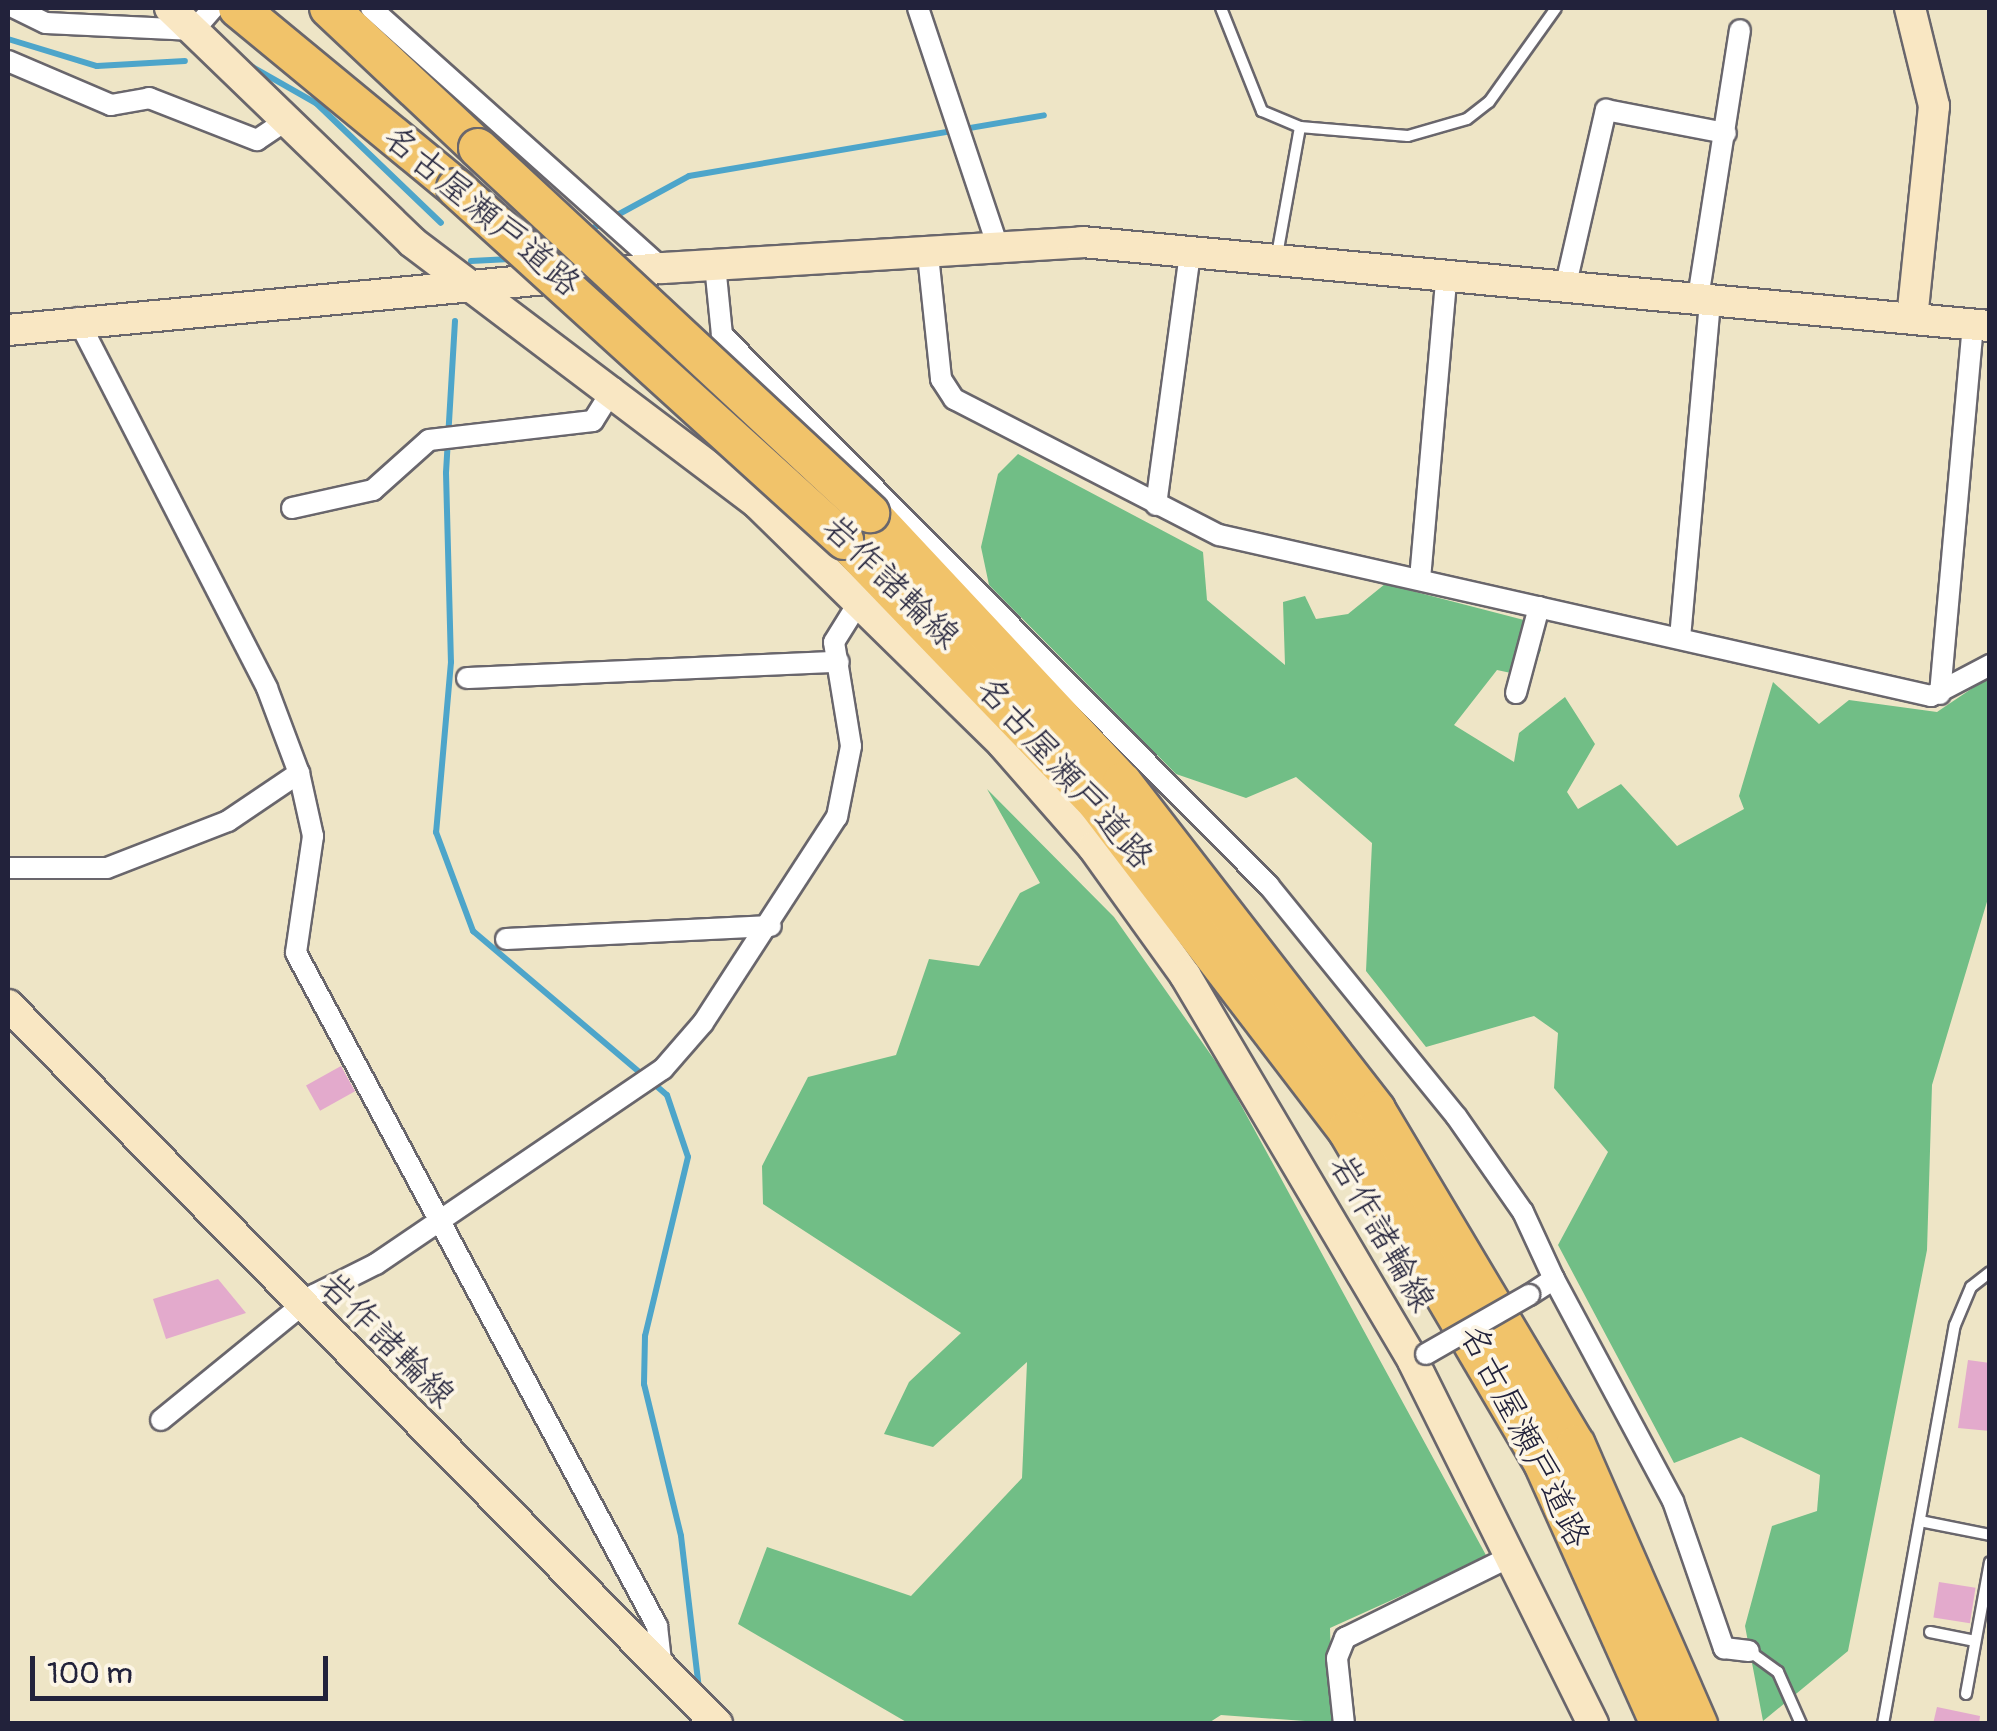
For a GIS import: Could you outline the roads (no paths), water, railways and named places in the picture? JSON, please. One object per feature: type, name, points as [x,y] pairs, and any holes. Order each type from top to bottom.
[{"type":"highway","name":"名古屋瀬戸道路","points":[[238,8],[857,526],[1097,803],[1324,1098],[1494,1370],[1660,1724]]},
{"type":"highway","name":"名古屋瀬戸道路","points":[[329,8],[478,148],[857,526],[1122,782],[1376,1110],[1576,1445],[1698,1724]]},
{"type":"main road","name":"岩作諸輪線","points":[[170,8],[203,19],[285,121],[465,286],[614,388],[758,504],[1002,743],[1115,878],[1185,975],[1420,1357],[1593,1724]]},
{"type":"main road","points":[[1910,8],[1934,106],[1912,318]]},
{"type":"main road","points":[[8,330],[77,318],[662,268],[928,255],[998,247],[1191,247],[1981,325]]},
{"type":"main road","name":"岩作諸輪線","points":[[8,1005],[300,1306],[714,1720]]},
{"type":"street","points":[[15,8],[46,23],[203,19]]},
{"type":"street","points":[[371,8],[662,268]]},
{"type":"street","points":[[918,8],[998,247]]},
{"type":"street","points":[[1680,638],[1704,299],[1740,30]]},
{"type":"street","points":[[8,61],[110,105],[149,98],[257,140],[285,121]]},
{"type":"street","points":[[1566,284],[1606,110],[1726,133]]},
{"type":"street","points":[[1156,504],[1191,247]]},
{"type":"street","points":[[928,255],[941,379],[954,399],[1219,536],[1940,694],[1990,665]]},
{"type":"street","points":[[716,265],[722,335],[1268,886],[1456,1116],[1524,1212],[1554,1279],[1673,1501],[1724,1648],[1749,1651]]},
{"type":"street","points":[[1420,580],[1447,273]]},
{"type":"street","points":[[77,318],[266,688],[299,773],[313,836],[296,952],[657,1626],[672,1680]]},
{"type":"street","points":[[1940,694],[1981,325]]},
{"type":"street","points":[[292,508],[373,490],[436,439],[584,424],[614,388]]},
{"type":"street","points":[[161,1420],[300,1306],[440,1219],[663,1070],[770,926],[846,791],[851,746],[836,634],[859,602]]},
{"type":"street","points":[[1516,693],[1539,607]]},
{"type":"street","points":[[467,678],[839,662]]},
{"type":"street","points":[[8,868],[107,868],[228,821],[299,773]]},
{"type":"street","points":[[506,938],[770,926]]},
{"type":"street","points":[[1420,1357],[1554,1279]]},
{"type":"street","points":[[1344,1724],[1337,1658],[1345,1638],[1512,1556]]},
{"type":"lane","points":[[1221,8],[1262,111],[1300,127],[1408,136],[1467,119],[1490,102],[1556,8]]},
{"type":"lane","points":[[1277,256],[1300,127]]},
{"type":"lane","points":[[1883,1724],[1961,1303],[1990,1272]]},
{"type":"lane","points":[[1920,1522],[1990,1536]]},
{"type":"lane","points":[[1966,1694],[1990,1562]]},
{"type":"lane","points":[[1930,1632],[1975,1641]]},
{"type":"lane","points":[[1749,1651],[1778,1672],[1801,1724]]},
{"type":"waterway","points":[[8,39],[97,66],[185,61]]},
{"type":"waterway","points":[[249,65],[316,103],[441,223]]},
{"type":"waterway","points":[[586,232],[689,176],[1044,115]]},
{"type":"waterway","points":[[471,261],[512,259]]},
{"type":"waterway","points":[[455,321],[446,473],[451,662],[436,832],[473,931],[643,1075]]},
{"type":"waterway","points":[[653,1083],[667,1095],[688,1157],[645,1336],[644,1384],[681,1536],[699,1689]]}]
